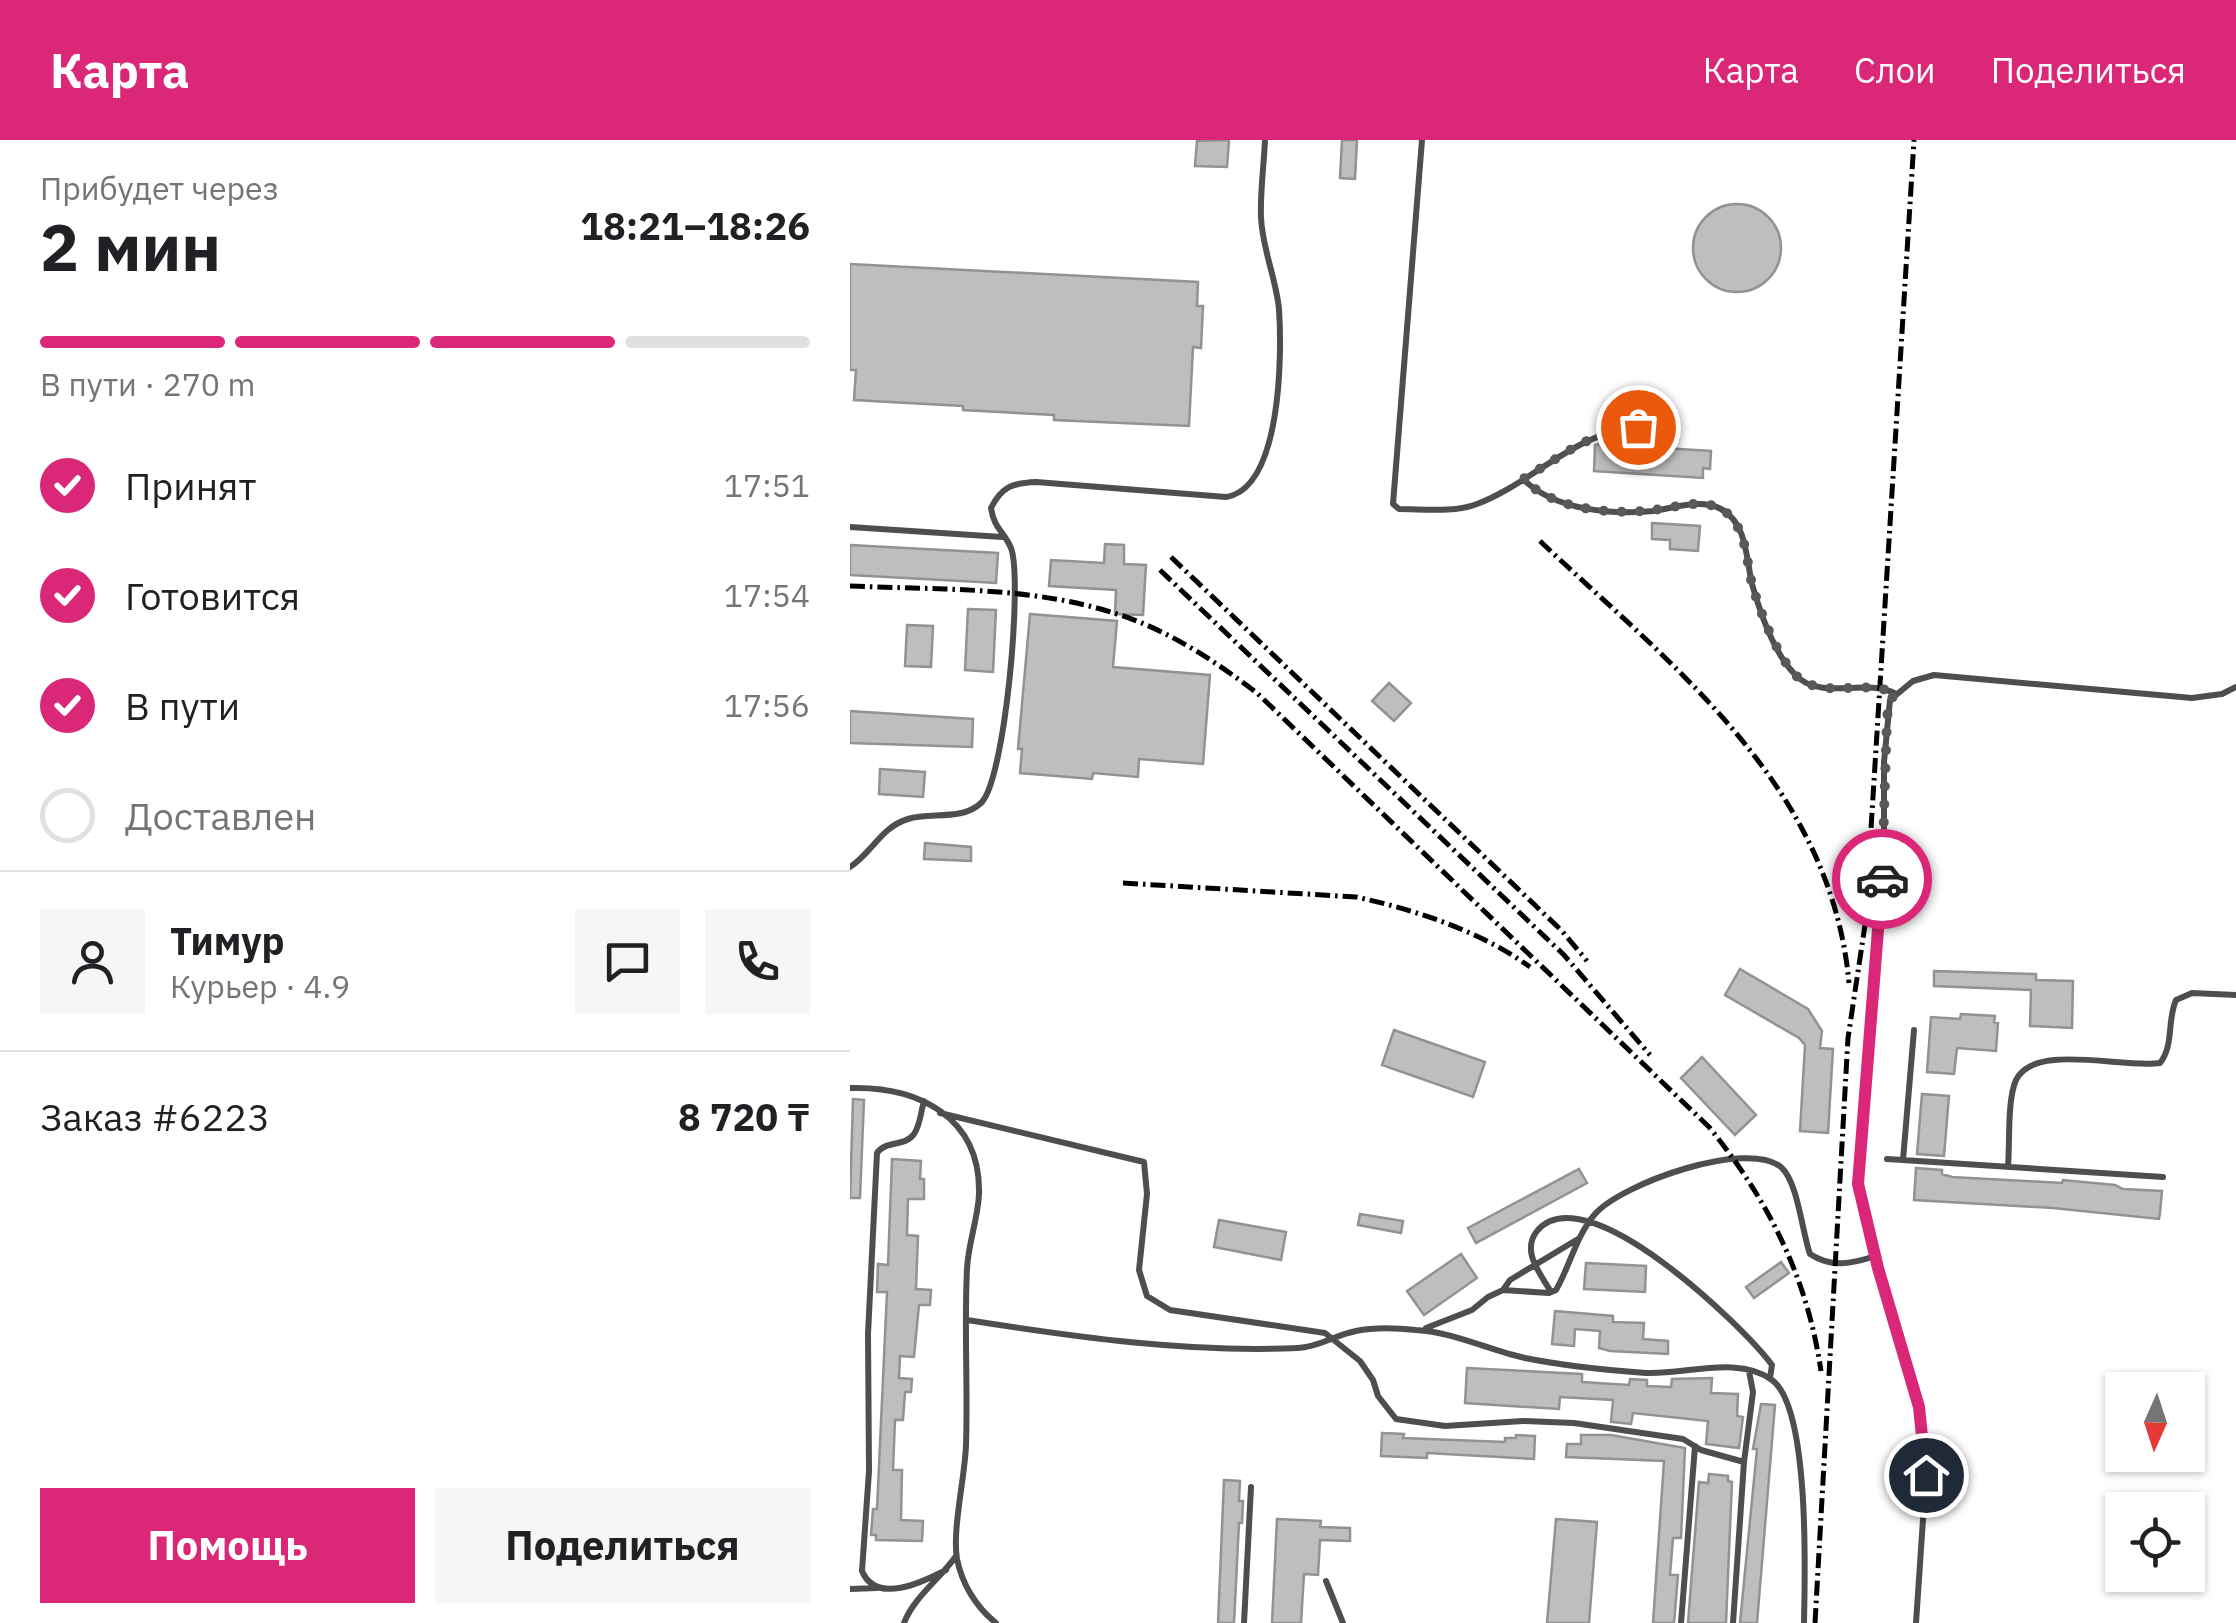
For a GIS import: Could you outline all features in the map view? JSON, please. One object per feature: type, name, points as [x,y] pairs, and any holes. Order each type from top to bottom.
[{"type":"lane","points":[[850,867],[890,826],[908,819],[974,809],[988,793],[1002,746],[1014,594],[1011,549],[996,529],[991,508],[1004,488],[1015,482],[1086,485],[1204,498],[1235,496],[1250,484],[1276,412],[1280,363],[1278,306],[1261,220],[1266,140]]},
{"type":"lane","points":[[1422,140],[1393,504],[1398,509],[1474,505],[1591,437],[1618,428],[1638,427]]},
{"type":"lane","points":[[1523,479],[1560,502],[1579,506],[1634,512],[1706,504],[1722,509],[1742,534],[1753,588],[1784,660],[1797,677],[1809,684],[1880,686],[1896,694]]},
{"type":"lane","points":[[850,527],[1003,537]]},
{"type":"lane","points":[[1916,1623],[1926,1475],[1919,1407],[1858,1184],[1884,854],[1890,700],[1913,681],[1934,675],[2192,698],[2222,694],[2236,687]]},
{"type":"lane","points":[[2008,1167],[2013,1090],[2029,1065],[2048,1059],[2160,1063],[2167,1052],[2176,1000],[2192,993],[2236,996]]},
{"type":"lane","points":[[1902,1160],[1914,1030]]},
{"type":"lane","points":[[850,1088],[898,1091],[924,1101],[964,1134],[977,1165],[979,1197],[968,1242],[966,1448],[956,1556],[973,1598],[996,1623]]},
{"type":"lane","points":[[884,1588],[867,1581],[862,1571],[869,1471],[868,1334],[877,1153],[884,1145],[905,1142],[915,1134],[924,1101]]},
{"type":"lane","points":[[940,1113],[1144,1162],[1147,1194],[1139,1270],[1143,1290],[1153,1302],[1170,1310],[1325,1333],[1360,1360],[1378,1396],[1396,1419],[1445,1426],[1523,1421],[1574,1423],[1682,1439],[1716,1456],[1744,1462]]},
{"type":"lane","points":[[1422,1330],[1472,1310],[1503,1290],[1556,1290],[1592,1219],[1616,1196],[1700,1165],[1734,1158],[1767,1160],[1787,1174],[1810,1254],[1835,1264],[1856,1263],[1875,1256]]},
{"type":"lane","points":[[1887,1160],[2163,1177]]},
{"type":"lane","points":[[1551,1292],[1530,1253],[1531,1240],[1541,1226],[1557,1219],[1592,1219],[1681,1275],[1743,1329],[1772,1365],[1770,1378]]},
{"type":"lane","points":[[1503,1290],[1510,1280],[1580,1238]]},
{"type":"lane","points":[[967,1320],[1148,1344],[1302,1348],[1355,1331],[1422,1330],[1525,1358],[1590,1367],[1650,1373],[1749,1371],[1770,1378],[1791,1407],[1796,1437],[1804,1623]]},
{"type":"lane","points":[[1733,1623],[1753,1392],[1749,1371]]},
{"type":"lane","points":[[1681,1623],[1694,1446]]},
{"type":"lane","points":[[1244,1623],[1250,1488]]},
{"type":"lane","points":[[904,1623],[910,1606],[956,1556]]},
{"type":"lane","points":[[850,1589],[920,1583],[946,1570]]},
{"type":"lane","points":[[1326,1581],[1343,1623]]},
{"type":"building","points":[[1229,140],[1227,167],[1195,166],[1197,141]]},
{"type":"building","points":[[1342,140],[1357,140],[1355,179],[1340,178]]},
{"type":"building","points":[[1737,204],[1762,211],[1774,223],[1781,248],[1774,273],[1762,285],[1737,292],[1712,285],[1700,273],[1693,248],[1700,223],[1712,211]]},
{"type":"building","points":[[850,264],[1198,282],[1197,306],[1203,306],[1201,348],[1193,347],[1189,426],[1054,420],[1054,415],[854,400],[856,370],[850,370]]},
{"type":"building","points":[[1595,445],[1711,451],[1710,469],[1703,468],[1703,478],[1594,471]]},
{"type":"building","points":[[1652,523],[1700,526],[1698,551],[1670,549],[1670,540],[1652,539]]},
{"type":"building","points":[[1105,544],[1124,545],[1124,564],[1146,565],[1143,615],[1115,614],[1116,590],[1049,586],[1051,560],[1104,563]]},
{"type":"building","points":[[850,545],[998,553],[996,583],[850,575]]},
{"type":"building","points":[[968,609],[996,610],[993,672],[965,670]]},
{"type":"building","points":[[1030,614],[1117,621],[1113,667],[1210,675],[1203,764],[1139,759],[1138,777],[1093,773],[1092,779],[1020,773],[1022,749],[1018,749]]},
{"type":"building","points":[[907,625],[933,626],[931,667],[905,666]]},
{"type":"building","points":[[1389,683],[1411,703],[1394,721],[1372,701]]},
{"type":"building","points":[[850,711],[973,719],[972,747],[850,743]]},
{"type":"building","points":[[880,769],[925,772],[923,797],[879,794]]},
{"type":"building","points":[[925,843],[971,847],[971,861],[924,859]]},
{"type":"building","points":[[1740,969],[1808,1009],[1822,1031],[1820,1048],[1833,1049],[1828,1133],[1800,1131],[1805,1045],[1725,995]]},
{"type":"building","points":[[1934,971],[2036,974],[2036,980],[2073,981],[2072,1028],[2030,1026],[2031,990],[1934,986]]},
{"type":"building","points":[[1961,1014],[1995,1016],[1996,1051],[1957,1048],[1954,1074],[1927,1072],[1931,1017],[1960,1019]]},
{"type":"building","points":[[1394,1030],[1485,1062],[1473,1097],[1382,1065]]},
{"type":"building","points":[[1702,1057],[1756,1115],[1735,1135],[1681,1078]]},
{"type":"building","points":[[1922,1094],[1949,1096],[1944,1156],[1917,1154]]},
{"type":"building","points":[[853,1099],[864,1100],[860,1198],[850,1198]]},
{"type":"building","points":[[892,1159],[921,1161],[920,1179],[924,1179],[924,1199],[908,1199],[907,1235],[918,1236],[916,1289],[931,1290],[930,1305],[919,1305],[914,1357],[900,1356],[899,1378],[912,1379],[911,1392],[905,1392],[903,1420],[895,1420],[893,1470],[902,1470],[901,1520],[923,1521],[922,1541],[876,1540],[876,1535],[871,1535],[873,1509],[877,1509],[887,1292],[877,1292],[878,1264],[888,1265]]},
{"type":"building","points":[[1916,1168],[1942,1170],[1942,1174],[1952,1177],[2062,1183],[2063,1180],[2162,1191],[2159,1219],[1914,1200]]},
{"type":"building","points":[[1579,1169],[1587,1183],[1476,1243],[1468,1228]]},
{"type":"building","points":[[1360,1214],[1403,1221],[1401,1233],[1358,1225]]},
{"type":"building","points":[[1219,1220],[1286,1232],[1281,1260],[1214,1247]]},
{"type":"building","points":[[1461,1254],[1477,1278],[1424,1315],[1407,1291]]},
{"type":"building","points":[[1781,1262],[1789,1273],[1754,1298],[1746,1287]]},
{"type":"building","points":[[1586,1263],[1646,1266],[1645,1292],[1584,1289]]},
{"type":"building","points":[[1555,1311],[1613,1316],[1613,1322],[1644,1323],[1643,1339],[1668,1341],[1668,1354],[1599,1348],[1600,1331],[1575,1329],[1574,1346],[1552,1344]]},
{"type":"building","points":[[1467,1368],[1582,1374],[1582,1382],[1629,1385],[1630,1379],[1647,1380],[1647,1386],[1671,1387],[1672,1379],[1712,1378],[1711,1393],[1738,1394],[1737,1416],[1743,1417],[1739,1448],[1706,1444],[1708,1421],[1633,1413],[1631,1424],[1611,1422],[1613,1400],[1560,1397],[1559,1409],[1465,1403]]},
{"type":"building","points":[[1761,1404],[1775,1405],[1757,1623],[1740,1623],[1757,1449],[1753,1449]]},
{"type":"building","points":[[1382,1433],[1404,1434],[1403,1438],[1505,1442],[1505,1438],[1516,1435],[1535,1436],[1534,1459],[1427,1453],[1427,1458],[1381,1456]]},
{"type":"building","points":[[1581,1435],[1611,1435],[1685,1448],[1681,1538],[1673,1538],[1670,1575],[1678,1575],[1674,1623],[1653,1623],[1664,1461],[1566,1457],[1567,1444],[1581,1444]]},
{"type":"building","points":[[1709,1474],[1728,1476],[1732,1482],[1726,1623],[1688,1623],[1699,1482],[1708,1483]]},
{"type":"building","points":[[1224,1480],[1240,1481],[1239,1501],[1243,1501],[1234,1623],[1218,1623]]},
{"type":"building","points":[[1277,1519],[1321,1521],[1320,1527],[1350,1528],[1350,1541],[1320,1540],[1318,1575],[1304,1574],[1301,1623],[1272,1623]]},
{"type":"building","points":[[1556,1519],[1597,1522],[1589,1623],[1547,1623]]},
{"type":"railway","points":[[1815,1623],[1848,1038],[1865,925],[1914,140]]},
{"type":"railway","points":[[1540,541],[1691,684],[1738,735],[1778,789],[1812,848],[1836,912],[1849,983]]},
{"type":"railway","points":[[1171,557],[1562,931],[1587,961]]},
{"type":"railway","points":[[1160,570],[1564,955],[1650,1055]]},
{"type":"railway","points":[[850,586],[985,591],[1085,605],[1173,638],[1257,693],[1709,1127],[1767,1211],[1782,1241],[1806,1303],[1821,1371]]},
{"type":"railway","points":[[1123,883],[1356,897],[1447,923],[1530,967]]},
{"type":"way so far","points":[[1638,427],[1618,428],[1591,437],[1523,479],[1560,502],[1579,506],[1634,512],[1706,504],[1722,509],[1742,534],[1753,588],[1784,660],[1797,677],[1809,684],[1829,687],[1880,686],[1896,694],[1890,700],[1887,717],[1882,879]]},
{"type":"route","points":[[1882,879],[1858,1184],[1919,1407],[1926,1475]]}]
